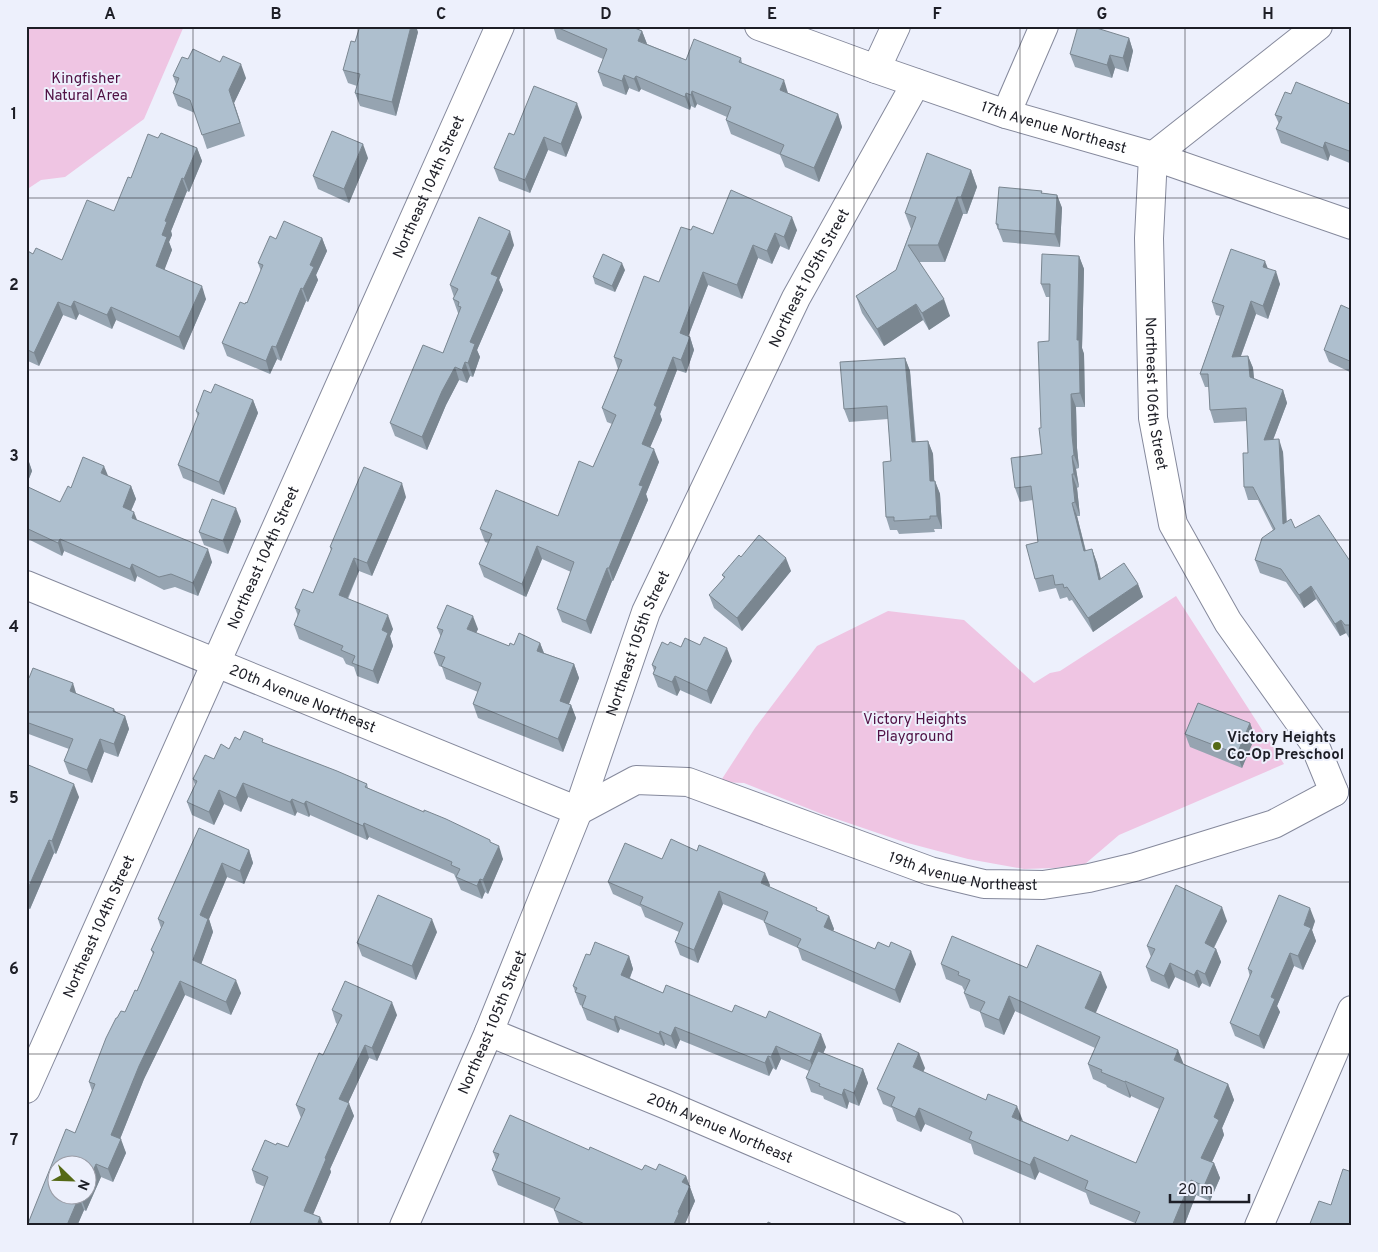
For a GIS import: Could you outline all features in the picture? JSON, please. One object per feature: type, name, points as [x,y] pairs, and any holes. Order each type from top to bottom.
[{"type":"street","name":"Northeast 104th Street","points":[[26,1089],[500,26]]},
{"type":"street","name":"17th Avenue Northeast","points":[[759,26],[876,70],[1006,114],[1153,156],[1352,225]]},
{"type":"street","points":[[876,70],[896,26]]},
{"type":"street","points":[[1006,114],[1044,26]]},
{"type":"street","points":[[1153,156],[1318,26]]},
{"type":"street","name":"Northeast 105th Street","points":[[404,1226],[489,1032],[578,811],[646,612],[796,298],[916,83]]},
{"type":"street","name":"Northeast 106th Street","points":[[1153,156],[1149,238],[1153,418],[1173,524],[1228,622],[1313,741],[1343,796]]},
{"type":"street","name":"20th Avenue Northeast","points":[[26,585],[578,811]]},
{"type":"street","name":"19th Avenue Northeast","points":[[578,811],[636,780],[688,782],[930,871],[984,884],[1043,885],[1089,878],[1135,867],[1274,824],[1343,796]]},
{"type":"street","points":[[1259,1226],[1352,1010]]},
{"type":"street","name":"20th Avenue Northeast","points":[[489,1032],[949,1226]]},
{"type":"green space","name":"Kingfisher Natural Area","points":[[26,26],[184,26],[144,119],[65,177],[41,180],[26,190]]},
{"type":"green space","name":"Victory Heights Playground","points":[[1176,596],[1284,764],[1119,835],[1085,864],[1055,868],[1024,869],[968,859],[904,842],[822,814],[744,783],[720,782],[755,728],[817,646],[888,611],[964,620],[1034,683],[1050,673],[1060,671]]},
{"type":"building","points":[[360,26],[411,26],[392,102],[355,93],[360,74],[343,70],[351,41],[355,42]]},
{"type":"building","points":[[554,26],[630,26],[642,31],[638,41],[686,60],[694,39],[741,58],[739,62],[784,80],[780,90],[838,114],[814,168],[780,154],[784,145],[726,120],[731,107],[692,91],[691,95],[686,93],[685,97],[636,76],[634,79],[624,75],[622,81],[598,72],[607,49]]},
{"type":"building","points":[[1078,26],[1090,26],[1129,38],[1123,58],[1110,55],[1107,65],[1070,54]]},
{"type":"building","points":[[193,49],[220,62],[223,56],[241,64],[229,90],[240,123],[202,135],[190,100],[173,93],[179,78],[173,76],[182,57],[188,59]]},
{"type":"building","points":[[1296,82],[1352,105],[1352,152],[1325,142],[1323,148],[1276,129],[1282,117],[1275,115],[1285,92],[1291,94]]},
{"type":"building","points":[[534,86],[577,103],[561,144],[544,137],[525,180],[494,168],[509,133],[514,135]]},
{"type":"building","points":[[332,131],[363,144],[344,189],[313,176]]},
{"type":"building","points":[[161,133],[197,148],[184,179],[182,178],[165,221],[167,222],[162,235],[167,237],[156,266],[202,286],[179,337],[111,307],[107,315],[74,301],[71,307],[58,302],[34,353],[26,349],[26,250],[33,254],[36,248],[62,260],[87,200],[114,211],[128,177],[131,178],[148,134],[158,138]]},
{"type":"building","points":[[927,153],[971,170],[961,197],[957,197],[938,245],[908,245],[944,299],[922,313],[916,304],[877,329],[856,296],[896,270],[916,217],[905,213]]},
{"type":"building","points":[[999,187],[1042,191],[1041,193],[1057,195],[1055,234],[998,229],[998,224],[996,224]]},
{"type":"building","points":[[731,190],[792,217],[784,237],[775,233],[767,251],[753,245],[737,285],[703,272],[680,333],[690,337],[681,360],[673,357],[654,405],[657,407],[642,444],[654,449],[639,485],[643,486],[586,621],[557,609],[574,562],[537,546],[522,584],[479,564],[492,534],[480,529],[496,490],[558,516],[579,461],[593,467],[616,415],[602,408],[622,360],[614,357],[644,276],[659,282],[681,227],[691,230],[693,226],[713,234]]},
{"type":"building","points":[[479,217],[510,231],[491,274],[498,277],[470,342],[475,344],[468,363],[465,362],[462,370],[455,367],[442,391],[422,437],[390,423],[423,345],[443,353],[461,307],[458,306],[459,302],[453,299],[458,289],[450,285]]},
{"type":"building","points":[[284,221],[322,238],[310,265],[314,267],[303,289],[301,288],[276,347],[272,346],[266,361],[222,343],[240,302],[247,303],[263,265],[258,263],[270,236],[276,239]]},
{"type":"building","points":[[1231,249],[1265,261],[1263,267],[1276,271],[1263,306],[1251,301],[1232,357],[1248,356],[1250,377],[1283,390],[1264,440],[1279,439],[1283,524],[1291,519],[1295,528],[1319,515],[1352,564],[1352,625],[1345,625],[1341,620],[1335,624],[1311,586],[1299,595],[1281,569],[1255,560],[1262,538],[1275,529],[1253,487],[1244,487],[1243,453],[1248,453],[1246,408],[1210,410],[1208,374],[1200,374],[1224,306],[1212,302]]},
{"type":"building","points":[[603,254],[622,263],[612,286],[593,277]]},
{"type":"building","points":[[1042,254],[1079,256],[1077,340],[1079,340],[1080,393],[1071,394],[1074,455],[1072,456],[1074,474],[1072,474],[1075,502],[1072,503],[1084,551],[1092,549],[1099,580],[1124,563],[1138,584],[1088,618],[1067,587],[1064,588],[1063,584],[1055,585],[1053,575],[1035,579],[1026,545],[1038,542],[1031,486],[1015,488],[1011,458],[1042,454],[1039,428],[1041,428],[1038,342],[1049,341],[1050,284],[1041,284]]},
{"type":"building","points":[[1341,305],[1352,310],[1352,362],[1324,350]]},
{"type":"building","points":[[905,358],[912,442],[928,441],[930,481],[935,481],[937,516],[930,516],[930,519],[894,521],[894,517],[886,517],[883,462],[891,461],[887,406],[844,409],[840,362]]},
{"type":"building","points":[[215,384],[253,400],[219,482],[178,465],[199,413],[196,411],[204,390],[211,393]]},
{"type":"building","points":[[83,457],[104,466],[101,473],[131,486],[123,507],[134,512],[132,518],[208,549],[193,583],[171,574],[159,577],[132,564],[130,569],[60,539],[58,543],[26,528],[26,486],[60,502],[68,486],[71,488]]},
{"type":"building","points":[[364,467],[402,483],[367,563],[354,558],[339,595],[388,615],[382,630],[388,633],[373,671],[352,663],[355,656],[341,650],[343,646],[294,625],[300,610],[295,608],[303,589],[313,593],[332,548],[330,547]]},
{"type":"building","points":[[212,499],[236,508],[223,541],[199,532]]},
{"type":"building","points":[[759,535],[786,558],[737,618],[709,595],[725,577],[722,575],[739,555],[741,557]]},
{"type":"building","points":[[447,605],[473,616],[467,629],[509,646],[510,643],[514,645],[519,633],[540,643],[537,651],[574,664],[560,701],[571,705],[558,739],[473,704],[481,683],[441,666],[445,657],[434,653],[443,630],[437,628]]},
{"type":"building","points":[[704,637],[727,648],[707,691],[675,676],[672,682],[653,674],[656,667],[652,665],[662,642],[668,645],[670,642],[681,647],[685,638],[700,645]]},
{"type":"building","points":[[33,668],[73,683],[70,691],[114,709],[113,711],[125,716],[114,744],[100,739],[87,770],[64,761],[73,739],[26,722],[26,676],[29,678]]},
{"type":"building","points":[[1198,703],[1250,723],[1237,754],[1185,734]]},
{"type":"building","points":[[244,731],[263,739],[262,742],[337,771],[367,784],[365,787],[424,812],[424,810],[446,819],[490,840],[490,842],[499,846],[483,880],[480,879],[477,886],[456,877],[460,869],[451,865],[452,862],[364,823],[363,826],[306,801],[304,804],[292,799],[290,802],[243,783],[236,798],[219,790],[209,812],[187,802],[197,781],[193,779],[205,755],[214,759],[221,744],[229,749],[235,737],[240,740]]},
{"type":"building","points":[[26,764],[74,784],[52,841],[49,840],[26,893]]},
{"type":"building","points":[[199,828],[249,850],[240,871],[222,863],[200,915],[208,919],[193,960],[236,980],[226,1002],[180,981],[139,1066],[111,1135],[121,1139],[108,1169],[98,1165],[98,1154],[56,1154],[66,1129],[75,1133],[95,1084],[89,1082],[106,1038],[116,1018],[121,1011],[125,1012],[135,990],[137,991],[154,952],[151,950],[164,922],[158,919]]},
{"type":"building","points":[[671,839],[697,851],[699,845],[765,873],[761,883],[817,908],[816,910],[829,916],[824,927],[875,949],[878,942],[889,947],[891,942],[911,951],[895,990],[797,947],[801,939],[764,922],[768,912],[719,891],[694,950],[675,942],[683,923],[640,904],[643,897],[608,882],[625,843],[662,859]]},
{"type":"building","points":[[1176,885],[1222,907],[1205,943],[1216,949],[1205,974],[1197,970],[1194,975],[1170,963],[1164,976],[1146,967],[1155,949],[1147,946]]},
{"type":"building","points":[[378,895],[432,919],[412,966],[357,943]]},
{"type":"building","points":[[1279,895],[1310,908],[1304,925],[1311,928],[1298,956],[1290,953],[1271,997],[1275,999],[1259,1036],[1230,1023],[1252,971],[1248,969]]},
{"type":"building","points":[[952,936],[1027,968],[1037,945],[1101,972],[1085,1008],[1178,1050],[1174,1060],[1228,1084],[1214,1117],[1219,1120],[1201,1158],[1214,1163],[1204,1186],[1191,1180],[1172,1226],[1134,1226],[1140,1212],[1085,1189],[1088,1181],[1034,1157],[1030,1165],[969,1139],[972,1132],[919,1108],[915,1117],[891,1106],[895,1097],[877,1089],[898,1043],[919,1053],[913,1067],[986,1100],[988,1094],[1017,1106],[1012,1117],[1068,1141],[1071,1135],[1136,1163],[1164,1098],[1101,1072],[1102,1070],[1088,1064],[1100,1037],[1009,996],[999,1020],[980,1012],[985,1002],[964,993],[970,980],[958,975],[959,972],[941,964]]},
{"type":"building","points":[[595,942],[629,956],[621,975],[663,993],[666,985],[732,1012],[735,1005],[766,1018],[769,1011],[821,1034],[810,1061],[776,1046],[771,1057],[768,1056],[765,1063],[675,1027],[671,1036],[660,1031],[659,1034],[615,1016],[614,1020],[582,1007],[586,996],[575,992],[577,988],[573,986],[586,954],[590,955]]},
{"type":"building","points":[[345,981],[392,1002],[372,1048],[365,1045],[339,1099],[349,1103],[304,1211],[320,1217],[317,1226],[249,1226],[268,1177],[252,1170],[265,1140],[276,1145],[277,1143],[288,1147],[305,1109],[296,1105],[319,1053],[323,1055],[342,1015],[332,1010]]},
{"type":"building","points":[[818,1051],[863,1069],[854,1093],[844,1089],[842,1095],[819,1086],[820,1084],[806,1078]]},
{"type":"building","points":[[510,1115],[589,1150],[590,1147],[642,1170],[645,1165],[656,1170],[659,1164],[686,1176],[682,1182],[690,1186],[673,1226],[589,1226],[554,1210],[560,1198],[492,1170],[499,1154],[493,1152]]},
{"type":"building","points":[[1343,1169],[1352,1172],[1352,1226],[1309,1226],[1319,1201],[1331,1205]]},
{"type":"building","points":[[48,1174],[48,1204],[76,1204],[67,1225],[27,1226]]},
{"type":"building","points":[[768,1222],[777,1226],[767,1226]]},
{"type":"place","name":"Victory Heights Co-Op Preschool","points":[[1217,746]]}]
